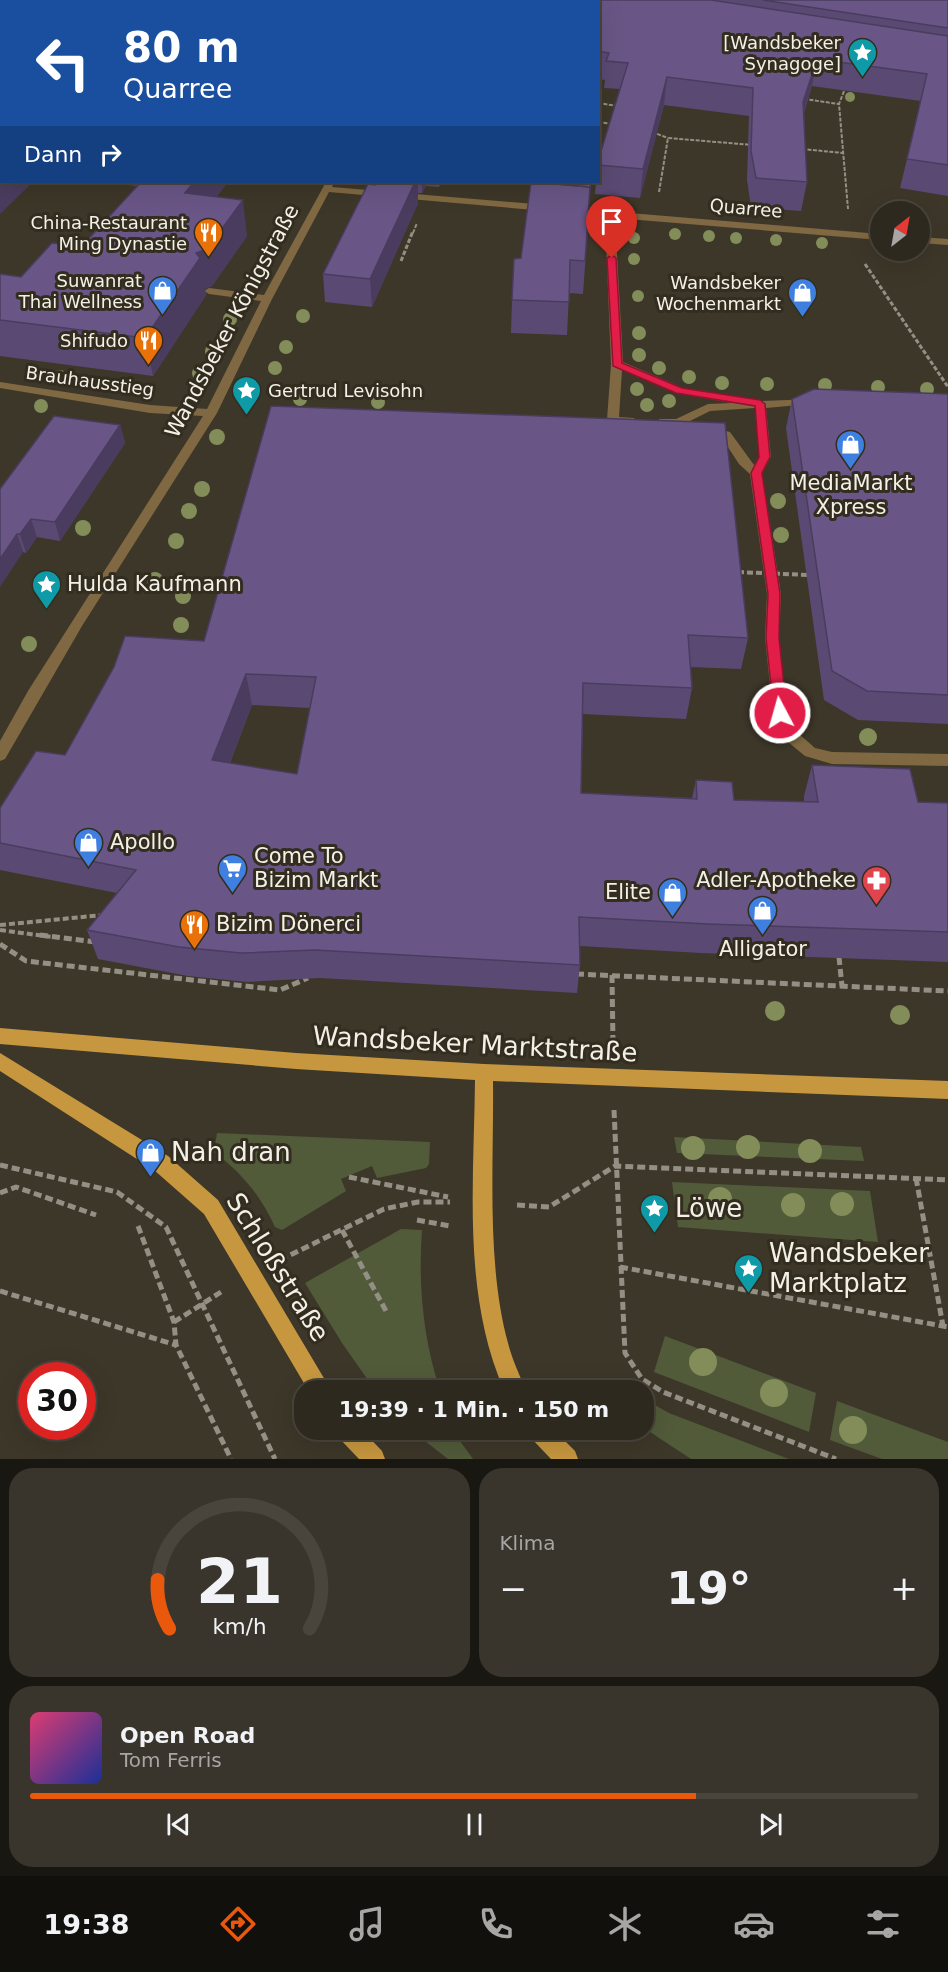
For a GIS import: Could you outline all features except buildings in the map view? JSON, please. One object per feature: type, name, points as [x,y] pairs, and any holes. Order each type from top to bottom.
[{"type":"main road","name":"Wandsbeker Marktstraße","points":[[0,1036],[296,1062],[484,1072],[948,1090]]},
{"type":"main road","name":"Schloßstraße","points":[[0,1061],[161,1163],[211,1207],[314,1380]]},
{"type":"main road","points":[[484,1072],[483,1239],[492,1324],[512,1380]]},
{"type":"main road","points":[[356,1440],[374,1459]]},
{"type":"main road","points":[[549,1440],[567,1459]]},
{"type":"street","name":"Quarree","points":[[328,185],[609,216],[870,236]]},
{"type":"street","name":"Wandsbeker Königstraße","points":[[0,755],[77,623],[211,413],[267,298],[328,185]]},
{"type":"street","points":[[609,216],[617,364],[613,420],[678,423],[726,435],[743,461],[756,473]]},
{"type":"street","points":[[930,241],[948,242]]},
{"type":"street","points":[[209,291],[267,298]]},
{"type":"street","points":[[617,364],[680,391],[760,404]]},
{"type":"street","name":"Brauhausstieg","points":[[0,385],[150,409],[211,413]]},
{"type":"street","points":[[678,423],[708,408],[796,400],[819,401]]},
{"type":"street","points":[[760,404],[765,457],[756,473],[774,594],[772,638],[780,713],[793,738],[810,752],[832,758],[948,760]]},
{"type":"path","points":[[846,85],[839,104],[850,235],[856,250],[948,387]]},
{"type":"path","points":[[804,99],[839,104]]},
{"type":"path","points":[[600,103],[616,106],[626,102]]},
{"type":"path","points":[[600,122],[618,124]]},
{"type":"path","points":[[647,130],[668,138],[761,146]]},
{"type":"path","points":[[654,219],[668,138]]},
{"type":"path","points":[[796,149],[843,153]]},
{"type":"path","points":[[401,261],[428,197]]},
{"type":"path","points":[[731,572],[808,575]]},
{"type":"path","points":[[0,925],[106,914]]},
{"type":"path","points":[[0,930],[102,942]]},
{"type":"path","points":[[0,944],[26,961],[280,990],[311,977]]},
{"type":"path","points":[[839,957],[842,986]]},
{"type":"path","points":[[576,974],[948,991]]},
{"type":"path","points":[[612,975],[613,1002]]},
{"type":"path","points":[[615,1134],[625,1353],[642,1379],[663,1392],[836,1459]]},
{"type":"path","points":[[0,1165],[117,1192],[166,1227],[275,1459]]},
{"type":"path","points":[[174,1322],[251,1274],[384,1209],[418,1202],[549,1207],[615,1166],[948,1180]]},
{"type":"path","points":[[349,1177],[452,1198]]},
{"type":"path","points":[[620,1267],[946,1326],[916,1178]]},
{"type":"path","points":[[0,1193],[16,1187],[96,1215]]},
{"type":"path","points":[[417,1220],[457,1227]]},
{"type":"path","points":[[138,1226],[174,1322],[176,1345],[231,1459]]},
{"type":"path","points":[[342,1230],[386,1311]]},
{"type":"path","points":[[0,1291],[176,1345]]},
{"type":"green space","points":[[217,1133],[430,1142],[429,1164],[426,1168],[377,1178],[372,1166],[341,1179],[346,1191],[282,1230],[275,1227],[249,1185],[214,1152]]},
{"type":"green space","points":[[674,1137],[861,1147],[864,1161],[677,1153]]},
{"type":"green space","points":[[672,1182],[870,1191],[878,1242],[678,1227]]},
{"type":"green space","points":[[401,1229],[422,1230],[421,1291],[429,1351],[437,1380],[368,1380],[305,1283]]},
{"type":"green space","points":[[665,1336],[816,1393],[809,1432],[654,1372]]},
{"type":"green space","points":[[837,1401],[948,1442],[948,1459],[882,1459],[830,1440]]},
{"type":"green space","points":[[654,1405],[669,1413],[789,1459],[691,1459],[654,1435]]},
{"type":"green space","points":[[424,1440],[460,1440],[473,1459],[448,1459]]},
{"type":"place","name":"[Wandsbeker Synagoge]","points":[[862,78]]},
{"type":"place","name":"China-Restaurant Ming Dynastie","points":[[208,258]]},
{"type":"place","name":"Suwanrat Thai Wellness","points":[[163,316]]},
{"type":"place","name":"Wandsbeker Wochenmarkt","points":[[802,318]]},
{"type":"place","name":"Shifudo","points":[[149,366]]},
{"type":"place","name":"Gertrud Levisohn","points":[[247,416]]},
{"type":"place","name":"MediaMarkt Xpress","points":[[851,470]]},
{"type":"place","name":"Hulda Kaufmann","points":[[46,610]]},
{"type":"place","name":"Apollo","points":[[89,868]]},
{"type":"place","name":"Come To Bizim Markt","points":[[233,894]]},
{"type":"place","name":"Adler-Apotheke","points":[[877,906]]},
{"type":"place","name":"Elite","points":[[672,918]]},
{"type":"place","name":"Alligator","points":[[763,936]]},
{"type":"place","name":"Bizim Dönerci","points":[[195,950]]},
{"type":"place","name":"Nah dran","points":[[150,1178]]},
{"type":"place","name":"Löwe","points":[[654,1234]]},
{"type":"place","name":"Wandsbeker Marktplatz","points":[[748,1294]]},
{"type":"route","points":[[612,258],[617,364],[680,391],[760,404],[765,457],[756,473],[774,594],[772,638],[780,713]]}]
